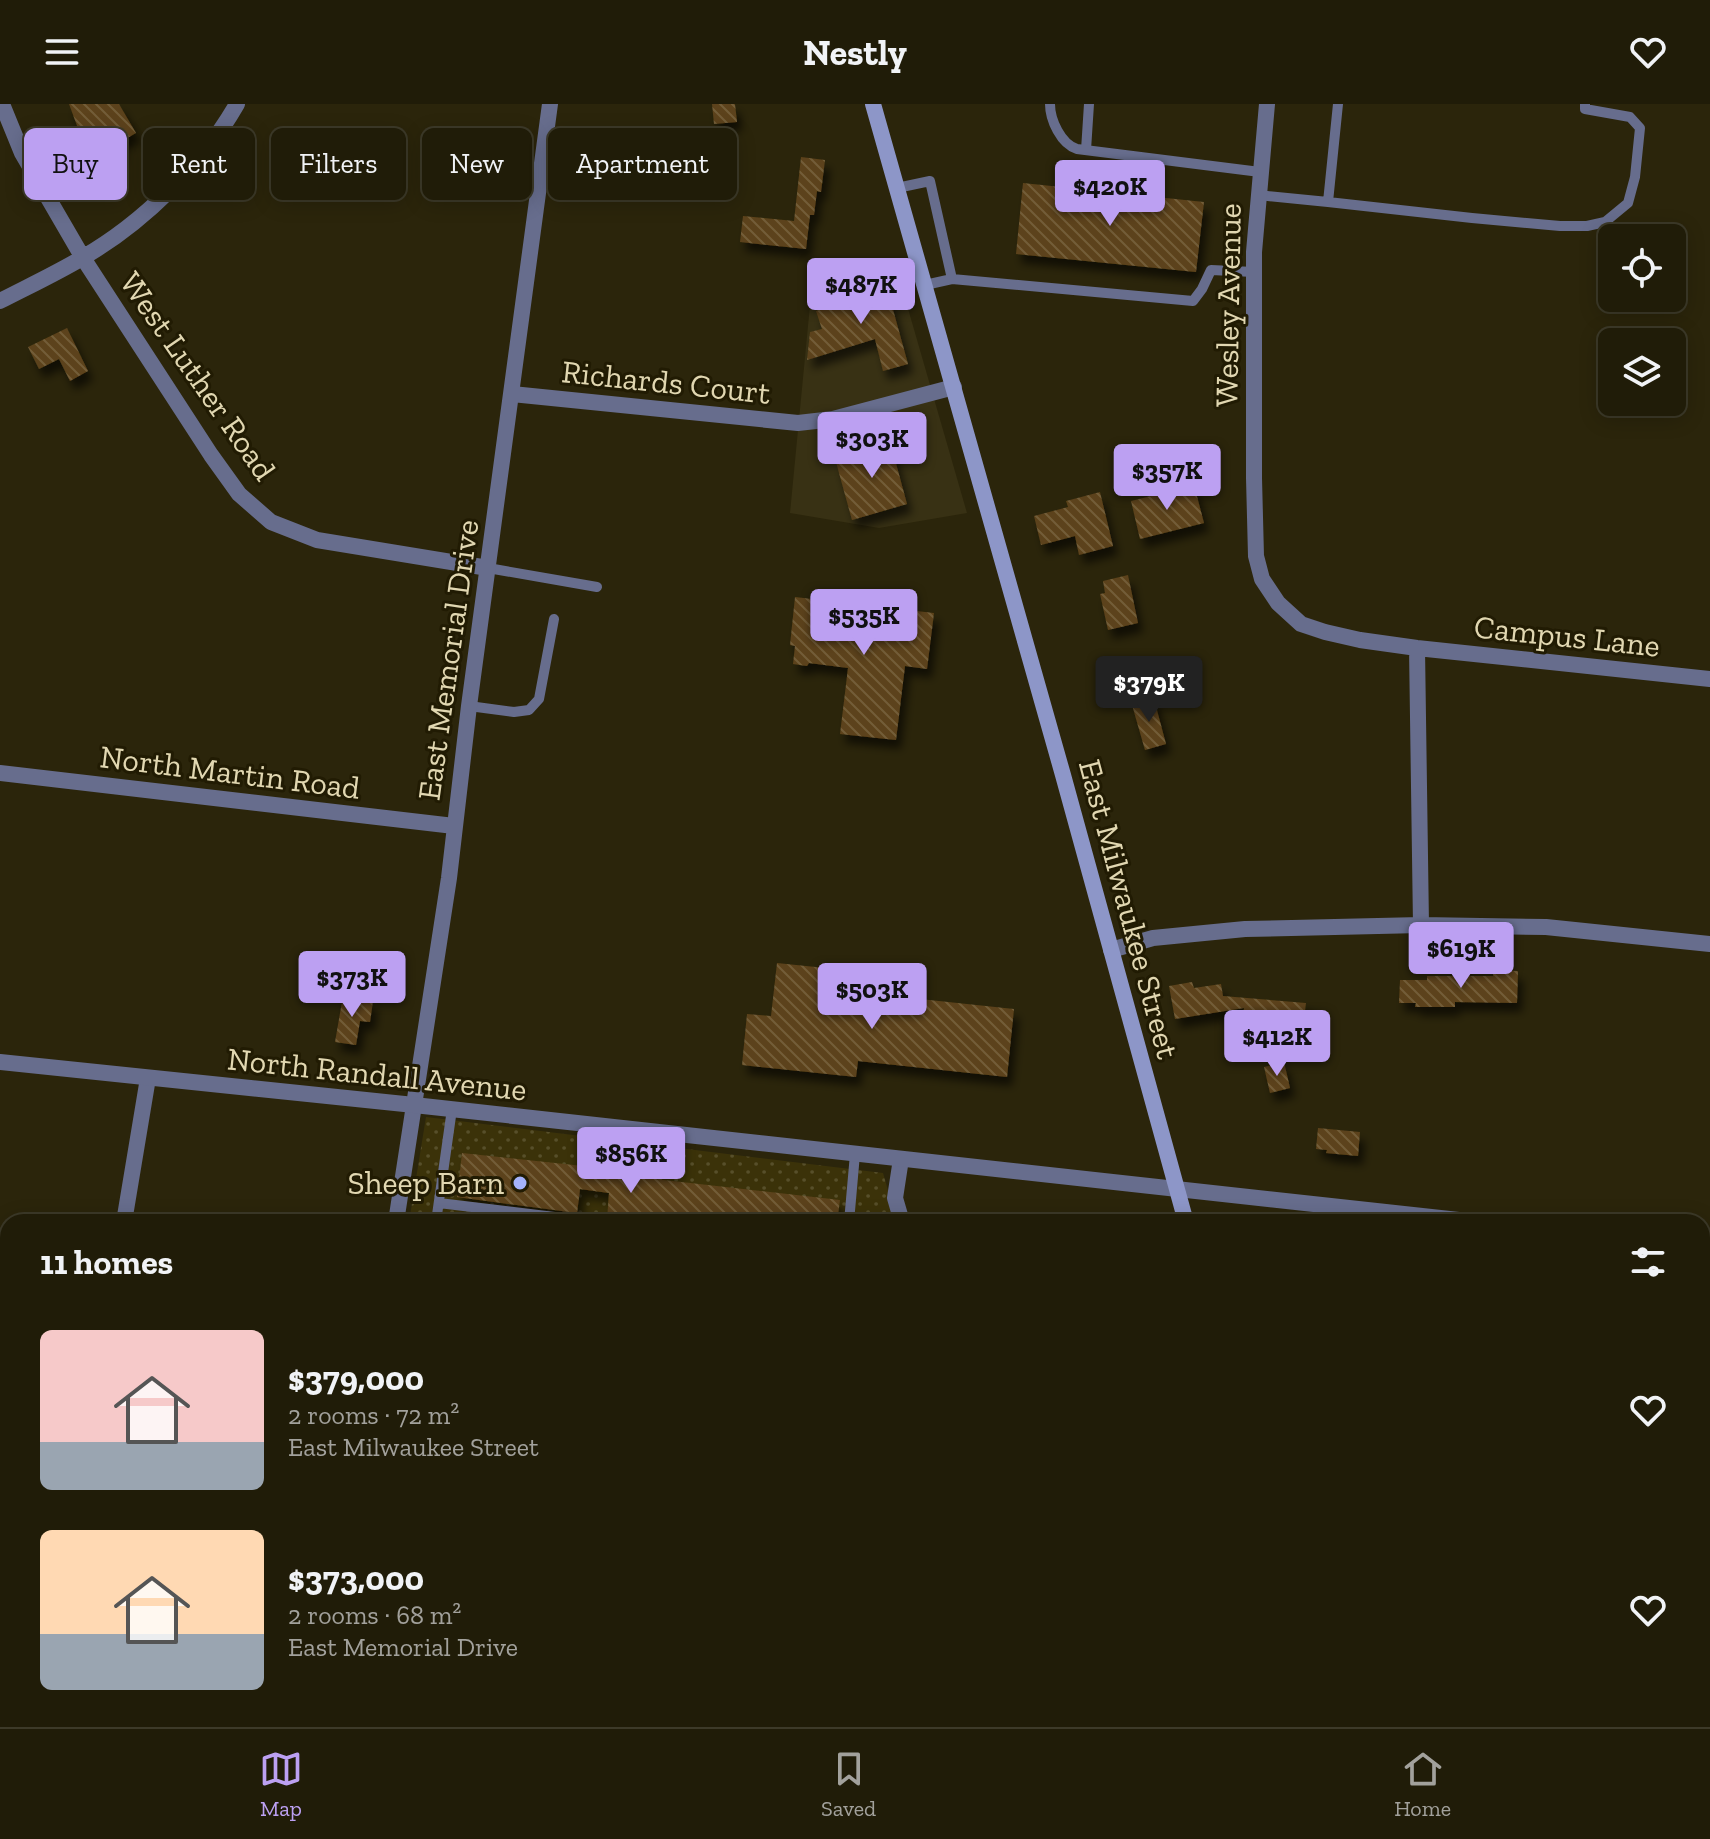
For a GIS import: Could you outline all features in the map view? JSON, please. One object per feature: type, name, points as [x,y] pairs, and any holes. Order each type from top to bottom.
[{"type":"main road","name":"East Milwaukee Street","points":[[873,104],[1184,1214]]},
{"type":"street","name":"West Luther Road","points":[[2,104],[22,153],[83,258],[239,494],[271,522],[317,540],[488,568]]},
{"type":"street","points":[[0,301],[83,258],[121,232],[174,186],[227,122],[237,104]]},
{"type":"street","name":"East Memorial Drive","points":[[397,1214],[449,878],[469,706],[550,104]]},
{"type":"street","name":"Wesley Avenue","points":[[1267,104],[1254,272],[1255,521],[1256,556],[1262,579],[1278,603],[1301,624],[1360,640],[1417,648]]},
{"type":"street","name":"Richards Court","points":[[512,394],[798,423],[833,419],[954,387]]},
{"type":"street","points":[[1417,648],[1421,925]]},
{"type":"street","name":"Campus Lane","points":[[1417,648],[1710,679]]},
{"type":"street","name":"North Martin Road","points":[[0,773],[454,826]]},
{"type":"street","points":[[1111,950],[1153,938],[1245,929],[1421,925],[1546,927],[1710,944]]},
{"type":"street","name":"North Randall Avenue","points":[[0,1062],[1407,1214]]},
{"type":"street","points":[[125,1214],[148,1078]]},
{"type":"street","points":[[900,1214],[895,1198],[901,1159]]},
{"type":"lane","points":[[1050,104],[1050,117],[1069,146],[1260,172]]},
{"type":"lane","points":[[1086,150],[1089,104]]},
{"type":"lane","points":[[1328,202],[1338,104]]},
{"type":"lane","points":[[1258,195],[1560,226],[1605,222],[1628,203],[1635,177],[1640,128],[1630,117],[1585,109],[1585,104]]},
{"type":"lane","points":[[897,188],[930,181],[952,279]]},
{"type":"lane","points":[[925,285],[952,279],[1193,301],[1211,270],[1254,272]]},
{"type":"lane","points":[[488,568],[597,587]]},
{"type":"lane","points":[[469,706],[514,712],[529,710],[539,699],[554,619]]},
{"type":"lane","points":[[437,1214],[452,1109]]},
{"type":"lane","points":[[850,1214],[855,1154]]},
{"type":"lane","points":[[439,1203],[530,1214]]},
{"type":"shaded area","points":[[896,267],[967,513],[879,528],[790,513],[813,274],[859,277]]},
{"type":"shaded area","points":[[426,1117],[883,1173],[895,1214],[410,1214]]},
{"type":"building","points":[[69,104],[119,104],[136,133],[127,138],[127,128],[78,128]]},
{"type":"building","points":[[712,104],[735,104],[737,122],[714,124]]},
{"type":"building","points":[[801,157],[825,160],[821,192],[817,191],[814,215],[810,215],[806,249],[740,242],[743,216],[794,221]]},
{"type":"building","points":[[1023,183],[1204,202],[1196,272],[1016,254]]},
{"type":"building","points":[[884,277],[908,364],[883,371],[875,339],[807,360],[810,332],[822,329],[816,311],[863,296],[860,283]]},
{"type":"building","points":[[67,328],[88,371],[70,381],[59,359],[39,369],[28,347]]},
{"type":"building","points":[[888,434],[907,504],[852,520],[836,462],[867,453],[863,441]]},
{"type":"building","points":[[1194,485],[1204,523],[1140,539],[1131,501]]},
{"type":"building","points":[[1100,492],[1113,546],[1079,555],[1075,536],[1041,545],[1034,516],[1068,507],[1066,501]]},
{"type":"building","points":[[1128,575],[1138,623],[1108,630],[1100,594],[1105,593],[1103,581]]},
{"type":"building","points":[[795,597],[934,613],[927,669],[905,666],[896,740],[840,734],[848,668],[793,664],[795,646],[790,645]]},
{"type":"building","points":[[1154,699],[1166,744],[1145,750],[1132,705]]},
{"type":"building","points":[[777,963],[835,969],[831,1003],[891,1009],[892,996],[1014,1009],[1007,1077],[858,1061],[856,1077],[742,1065],[747,1014],[771,1016]]},
{"type":"building","points":[[1493,970],[1518,971],[1517,1003],[1455,1002],[1455,1007],[1415,1007],[1416,1003],[1399,1003],[1400,980],[1427,980],[1427,976],[1493,976]]},
{"type":"building","points":[[1192,982],[1194,988],[1221,984],[1223,996],[1306,1003],[1302,1034],[1242,1028],[1244,1008],[1175,1019],[1169,986]]},
{"type":"building","points":[[343,996],[373,1001],[370,1022],[360,1021],[356,1045],[335,1042]]},
{"type":"building","points":[[1284,1062],[1290,1088],[1270,1093],[1264,1067]]},
{"type":"building","points":[[1318,1128],[1360,1132],[1358,1156],[1316,1149]]},
{"type":"building","points":[[462,1153],[583,1166],[582,1174],[611,1174],[840,1200],[838,1214],[607,1214],[609,1193],[580,1189],[577,1213],[457,1197]]},
{"type":"place","name":"Sheep Barn","points":[[520,1183]]}]
